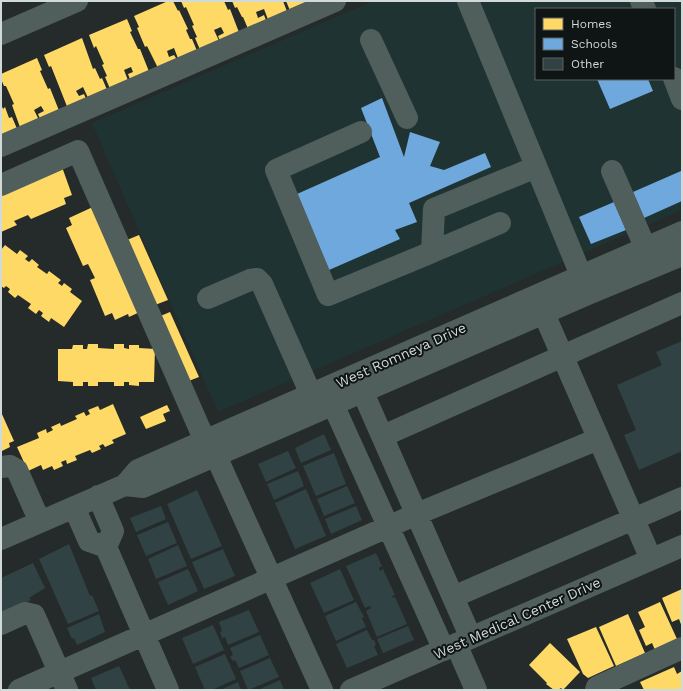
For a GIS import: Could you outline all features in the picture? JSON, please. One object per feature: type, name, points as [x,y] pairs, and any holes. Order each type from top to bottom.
[{"type":"street","points":[[1,34],[77,1]]},
{"type":"street","points":[[1,146],[335,1]]},
{"type":"street","points":[[468,1],[585,286]]},
{"type":"street","points":[[371,40],[406,118]]},
{"type":"street","points":[[675,80],[682,99]]},
{"type":"street","points":[[362,132],[276,170],[328,295],[500,223]]},
{"type":"street","points":[[1,185],[78,151],[190,405],[272,579],[322,690]]},
{"type":"street","points":[[432,252],[434,209],[536,167]]},
{"type":"street","points":[[612,171],[646,249]]},
{"type":"street","name":"West Romneya Drive","points":[[585,286],[646,249],[682,232]]},
{"type":"street","name":"West Romneya Drive","points":[[1,539],[125,484],[144,487],[211,448],[585,286],[682,255]]},
{"type":"street","points":[[208,298],[257,279],[262,284],[389,527],[457,644],[476,690]]},
{"type":"street","points":[[383,436],[682,303]]},
{"type":"street","points":[[540,305],[651,559]]},
{"type":"street","points":[[359,384],[453,597],[457,644]]},
{"type":"street","points":[[19,690],[63,681],[144,634],[272,579],[416,514],[598,439]]},
{"type":"street","points":[[1,467],[10,466],[17,470],[40,522]]},
{"type":"street","points":[[98,496],[113,531],[106,547]]},
{"type":"street","points":[[453,597],[682,498]]},
{"type":"street","points":[[74,507],[89,541],[106,547],[168,690]]},
{"type":"street","name":"West Medical Center Drive","points":[[351,690],[682,546]]},
{"type":"street","points":[[1,624],[25,613],[34,615],[63,681]]},
{"type":"street","points":[[596,690],[597,687],[682,648]]},
{"type":"shaded area","points":[[373,1],[682,1],[682,210],[218,412],[92,123]]},
{"type":"building: Homes","points":[[168,1],[173,1],[178,11],[179,10],[188,29],[186,30],[198,53],[179,61],[174,48],[167,51],[169,57],[174,55],[178,61],[159,70],[147,46],[145,47],[134,16]]},
{"type":"building: Homes","points":[[181,1],[224,1],[228,10],[230,9],[240,35],[221,43],[218,36],[224,33],[221,27],[214,30],[220,43],[201,52],[195,38],[197,37],[192,26],[194,25],[186,7],[184,8]]},
{"type":"building: Homes","points":[[232,1],[283,1],[288,14],[269,22],[264,9],[256,12],[258,18],[264,15],[267,23],[249,31],[243,17],[237,7],[235,8]]},
{"type":"building: Homes","points":[[286,1],[308,1],[291,13]]},
{"type":"building: Homes","points":[[127,19],[132,31],[130,32],[138,49],[140,49],[150,74],[131,82],[128,74],[133,72],[131,67],[124,70],[129,83],[111,91],[105,77],[107,76],[102,65],[104,64],[96,46],[94,48],[89,35]]},
{"type":"building: Homes","points":[[82,38],[93,69],[95,68],[100,79],[102,78],[108,92],[89,100],[83,87],[76,91],[79,96],[84,94],[87,101],[68,109],[51,66],[49,67],[44,55]]},
{"type":"building: Homes","points":[[37,58],[42,70],[40,71],[48,89],[50,88],[60,113],[41,121],[38,114],[44,111],[41,106],[34,110],[40,122],[21,130],[12,105],[14,104],[6,86],[4,86],[1,79],[1,74]]},
{"type":"building: Homes","points":[[1,104],[3,109],[5,107],[9,118],[12,117],[18,131],[1,139]]},
{"type":"building: Homes","points":[[62,167],[72,195],[64,198],[66,204],[31,219],[28,215],[14,221],[17,225],[1,232],[1,194]]},
{"type":"building: Homes","points":[[95,206],[142,311],[129,317],[128,314],[115,320],[112,313],[105,316],[90,280],[95,278],[88,264],[83,266],[66,228],[72,225],[69,218]]},
{"type":"building: Homes","points":[[139,235],[168,300],[155,305],[127,240]]},
{"type":"building: Homes","points":[[5,245],[17,254],[20,250],[28,256],[25,259],[29,262],[32,259],[39,265],[37,267],[47,274],[49,271],[61,280],[58,283],[62,286],[64,283],[72,289],[70,292],[82,301],[64,327],[51,318],[49,322],[41,316],[43,313],[39,310],[36,314],[28,308],[31,304],[18,295],[15,298],[8,292],[10,289],[6,286],[4,288],[1,286],[1,250]]},
{"type":"building: Homes","points":[[170,312],[199,377],[186,382],[158,317]]},
{"type":"building: Homes","points":[[88,344],[98,344],[98,348],[114,349],[114,344],[124,344],[124,348],[129,349],[129,345],[139,345],[139,348],[155,349],[154,382],[139,382],[139,386],[129,385],[129,382],[124,382],[124,386],[114,386],[114,382],[98,382],[98,386],[88,386],[88,382],[83,382],[83,386],[73,386],[73,382],[58,381],[58,349],[72,349],[73,345],[83,345],[83,349],[87,349]]},
{"type":"building: Homes","points":[[113,404],[126,434],[112,440],[114,443],[105,447],[103,444],[99,446],[101,449],[92,453],[90,450],[75,456],[77,460],[67,464],[66,460],[61,462],[63,466],[54,470],[52,466],[43,470],[41,465],[28,471],[17,447],[39,438],[37,433],[46,429],[47,433],[53,430],[51,427],[60,423],[61,426],[77,419],[75,416],[84,412],[86,416],[90,414],[88,410],[98,406],[100,410]]},
{"type":"building: Homes","points":[[167,405],[170,411],[163,414],[166,421],[146,429],[140,417]]},
{"type":"building: Homes","points":[[1,412],[14,441],[9,443],[10,447],[2,451]]},
{"type":"building: Homes","points":[[682,589],[682,627],[679,619],[672,622],[662,598]]},
{"type":"building: Homes","points":[[660,602],[677,639],[655,650],[652,643],[646,646],[639,630],[645,627],[638,612]]},
{"type":"building: Homes","points":[[628,614],[645,653],[616,666],[599,627]]},
{"type":"building: Homes","points":[[596,627],[614,666],[588,678],[583,674],[567,639]]},
{"type":"building: Homes","points":[[550,643],[580,672],[563,690],[561,688],[554,690],[546,684],[547,683],[529,665]]},
{"type":"building: Homes","points":[[674,667],[677,674],[682,671],[682,690],[644,690],[640,682]]},
{"type":"building: Schools","points":[[597,80],[648,80],[653,91],[610,109]]},
{"type":"building: Schools","points":[[382,98],[404,157],[410,132],[440,142],[430,166],[444,170],[485,153],[491,167],[409,203],[417,222],[395,230],[400,239],[329,270],[297,194],[380,157],[361,108]]},
{"type":"building: Schools","points":[[681,171],[682,201],[644,218],[633,192]]},
{"type":"building: Schools","points":[[614,202],[626,230],[591,244],[579,217]]},
{"type":"building: Other","points":[[682,341],[682,451],[639,470],[624,435],[636,430],[617,385],[662,365],[656,352]]},
{"type":"building: Other","points":[[324,434],[331,450],[301,463],[295,448]]},
{"type":"building: Other","points":[[288,451],[296,468],[266,482],[258,464]]},
{"type":"building: Other","points":[[334,453],[346,484],[316,496],[303,466]]},
{"type":"building: Other","points":[[298,471],[304,486],[274,500],[267,484]]},
{"type":"building: Other","points":[[347,486],[355,503],[324,516],[317,499]]},
{"type":"building: Other","points":[[306,489],[326,536],[295,549],[275,503]]},
{"type":"building: Other","points":[[197,490],[222,546],[191,559],[167,504]]},
{"type":"building: Other","points":[[161,506],[166,519],[136,532],[130,518]]},
{"type":"building: Other","points":[[356,506],[362,520],[331,534],[325,519]]},
{"type":"building: Other","points":[[168,522],[177,543],[146,556],[137,535]]},
{"type":"building: Other","points":[[69,544],[90,596],[92,595],[99,611],[68,624],[39,559]]},
{"type":"building: Other","points":[[178,545],[187,566],[156,579],[148,559]]},
{"type":"building: Other","points":[[223,549],[235,576],[204,589],[192,562]]},
{"type":"building: Other","points":[[376,553],[382,566],[379,568],[380,571],[383,569],[395,595],[392,596],[393,598],[395,597],[407,624],[377,637],[366,611],[371,608],[370,606],[365,608],[346,566]]},
{"type":"building: Other","points":[[33,563],[45,588],[29,598],[31,600],[1,616],[1,578]]},
{"type":"building: Other","points":[[188,569],[198,591],[168,605],[158,582]]},
{"type":"building: Other","points":[[340,569],[354,600],[324,613],[310,583]]},
{"type":"building: Other","points":[[356,602],[364,617],[362,618],[366,627],[336,641],[325,616]]},
{"type":"building: Other","points":[[249,610],[259,632],[228,645],[225,637],[222,638],[220,632],[222,631],[219,622]]},
{"type":"building: Other","points":[[99,614],[105,632],[77,645],[74,638],[72,639],[67,628]]},
{"type":"building: Other","points":[[213,625],[224,650],[193,664],[182,638]]},
{"type":"building: Other","points":[[408,626],[414,640],[383,653],[377,639]]},
{"type":"building: Other","points":[[367,630],[372,640],[374,640],[376,645],[374,646],[378,655],[347,668],[336,644]]},
{"type":"building: Other","points":[[260,635],[269,655],[239,668],[235,660],[233,661],[230,657],[233,655],[230,648]]},
{"type":"building: Other","points":[[225,654],[236,679],[212,690],[205,690],[195,667]]},
{"type":"building: Other","points":[[270,658],[279,677],[248,690],[240,671]]},
{"type":"building: Other","points":[[119,666],[130,690],[96,690],[91,678]]},
{"type":"building: Other","points":[[280,680],[284,690],[258,690]]},
{"type":"building: Other","points":[[238,682],[241,690],[220,690]]}]
